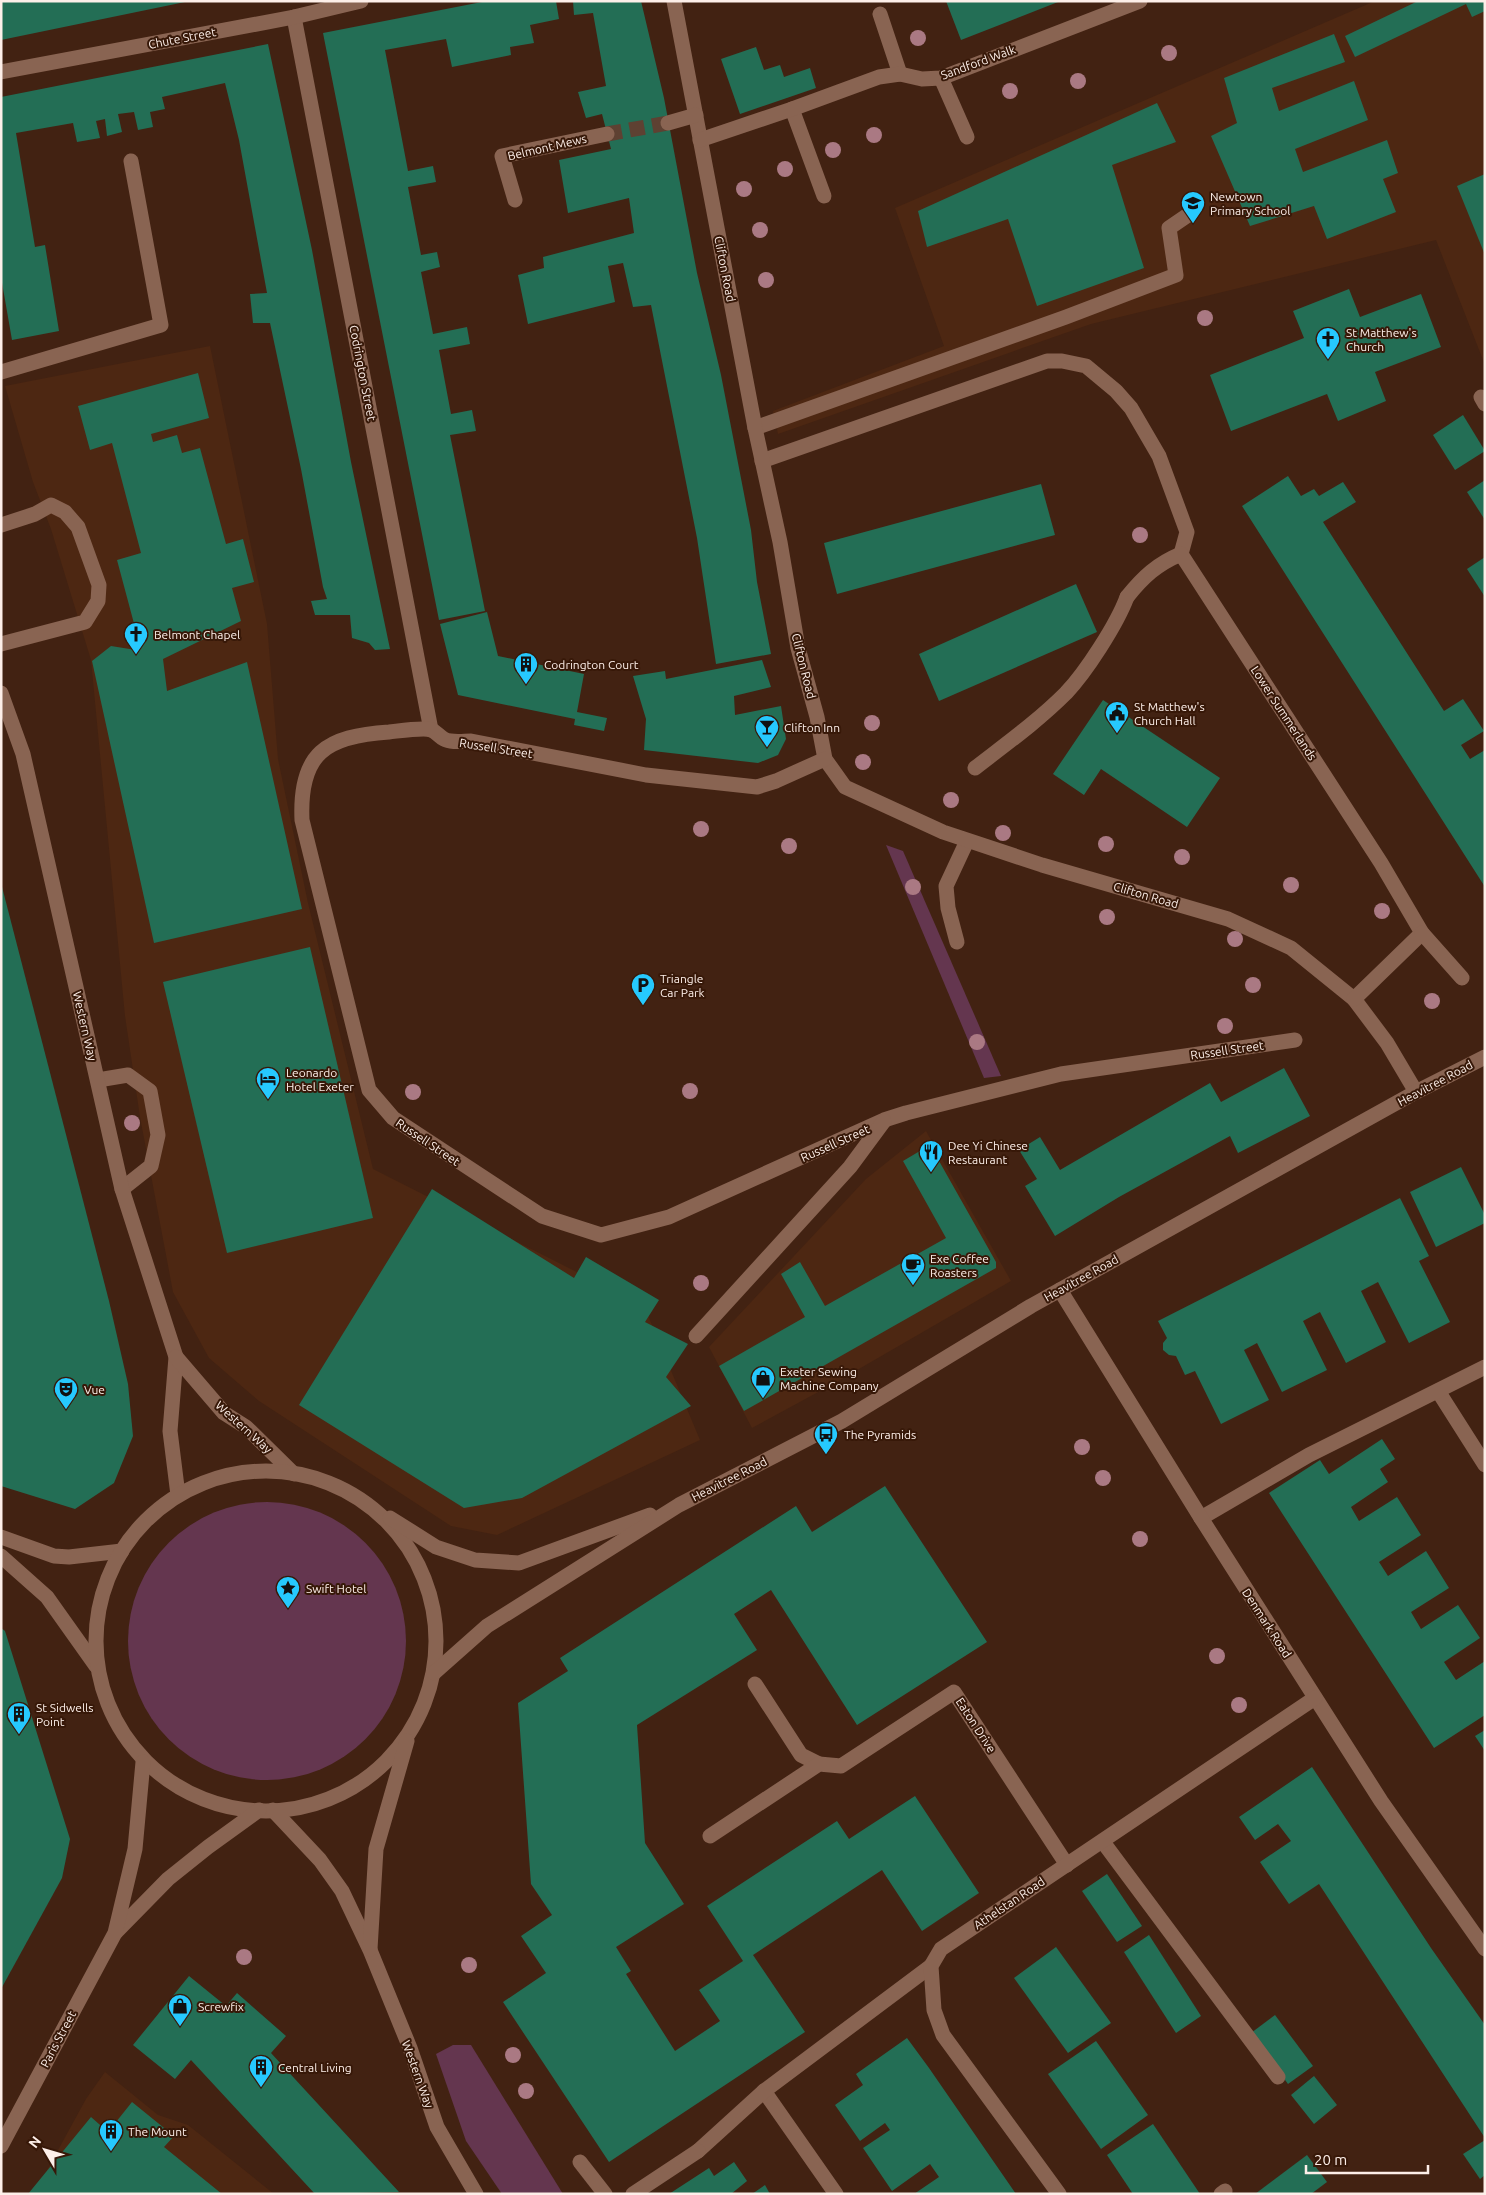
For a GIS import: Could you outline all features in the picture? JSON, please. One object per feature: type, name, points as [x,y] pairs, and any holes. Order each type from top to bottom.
[{"type":"street","name":"Chute Street","points":[[1,72],[294,16],[361,1]]},
{"type":"street","name":"Clifton Road","points":[[674,1],[755,428],[780,542],[798,648],[817,718],[825,758],[844,786],[917,821],[967,841],[1228,919],[1291,948],[1354,999],[1387,1043],[1416,1092]]},
{"type":"street","name":"Sandford Walk","points":[[700,140],[879,77],[900,74],[922,79],[941,78],[1140,1]]},
{"type":"street","points":[[880,14],[900,74]]},
{"type":"street","name":"Codrington Street","points":[[294,16],[431,730]]},
{"type":"street","points":[[941,78],[967,137]]},
{"type":"street","points":[[792,109],[824,196]]},
{"type":"street","points":[[668,123],[696,115]]},
{"type":"street","name":"Belmont Mews","points":[[515,200],[502,156],[607,134]]},
{"type":"street","points":[[1,372],[161,325],[131,161]]},
{"type":"street","points":[[755,428],[1066,317],[1176,275],[1169,228],[1188,215]]},
{"type":"street","points":[[762,460],[1047,361],[1062,361],[1086,366],[1116,391],[1131,408],[1159,456],[1187,532],[1181,554],[1164,562],[1144,576],[1127,597],[1120,617],[1067,692],[1021,733],[975,768]]},
{"type":"street","points":[[1,525],[36,514],[52,505],[65,512],[78,527],[99,586],[98,601],[85,622],[1,644]]},
{"type":"street","name":"Lower Summerlands","points":[[1181,554],[1381,863],[1422,932],[1462,978]]},
{"type":"street","name":"Western Way","points":[[1,693],[23,754],[122,1189],[176,1357],[170,1431],[178,1494]]},
{"type":"street","name":"Russell Street","points":[[825,758],[776,781],[757,787],[646,775],[471,742],[447,741],[431,730],[359,734],[332,743],[316,756],[306,772],[301,794],[302,820],[369,1090],[393,1118],[542,1216],[601,1235],[669,1217],[884,1120],[1061,1074],[1295,1040]]},
{"type":"street","points":[[958,942],[948,908],[946,886],[967,841]]},
{"type":"street","points":[[1354,999],[1422,932]]},
{"type":"street","name":"Heavitree Road","points":[[434,1673],[487,1626],[679,1505],[842,1421],[1031,1306],[1416,1092],[1485,1057]]},
{"type":"street","points":[[98,1080],[128,1075],[150,1091],[158,1135],[152,1166],[122,1189]]},
{"type":"street","points":[[696,1336],[850,1167],[884,1120]]},
{"type":"street","name":"Denmark Road","points":[[1060,1290],[1201,1518],[1381,1801],[1485,1949]]},
{"type":"street","name":"Western Way","points":[[176,1357],[224,1413],[246,1428],[294,1474]]},
{"type":"street","points":[[1201,1518],[1309,1455],[1485,1367]]},
{"type":"street","points":[[1438,1391],[1485,1465]]},
{"type":"street","name":"Heavitree Road","points":[[96,1666],[97,1613],[122,1551],[141,1524],[178,1494],[221,1476],[267,1470],[310,1476],[348,1492],[436,1547],[474,1560],[519,1563],[679,1505]]},
{"type":"street","points":[[1,1556],[47,1597],[96,1666],[108,1708],[129,1745],[143,1762],[196,1798],[237,1810],[295,1810],[334,1799],[368,1779],[397,1751],[419,1717],[434,1673],[436,1624],[422,1571],[382,1513]]},
{"type":"street","points":[[1,1537],[54,1556],[69,1557],[122,1551]]},
{"type":"street","name":"Eaton Drive","points":[[755,1684],[800,1755],[819,1764],[841,1766],[954,1692],[1067,1865]]},
{"type":"street","name":"Athelstan Road","points":[[633,2194],[698,2151],[764,2091],[931,1966],[941,1949],[1315,1698]]},
{"type":"street","name":"Western Way","points":[[370,1950],[376,1849],[409,1733]]},
{"type":"street","name":"Paris Street","points":[[1,2146],[115,1933],[136,1849],[143,1762]]},
{"type":"street","points":[[710,1836],[819,1764]]},
{"type":"street","name":"Western Way","points":[[266,1810],[320,1860],[342,1891],[370,1950],[410,2048],[437,2127],[476,2194]]},
{"type":"street","name":"Paris Street","points":[[115,1933],[168,1879],[208,1846],[266,1810]]},
{"type":"street","points":[[1103,1842],[1278,2077]]},
{"type":"street","points":[[931,1966],[934,2010],[943,2035],[1059,2194]]},
{"type":"street","points":[[764,2091],[836,2194]]},
{"type":"street","points":[[580,2162],[605,2194]]},
{"type":"shaded area","name":"Newtown Primary School","points":[[1375,1],[1485,1],[1485,365],[1436,240],[1091,324],[778,434],[773,411],[944,346],[895,208]]},
{"type":"shaded area","points":[[210,346],[267,624],[278,759],[308,903],[373,1169],[644,1306],[700,1440],[497,1535],[451,1526],[259,1401],[209,1358],[173,1292],[140,1117],[125,1016],[91,660],[51,529],[33,482],[5,386]]},
{"type":"shaded area","points":[[886,845],[903,851],[1001,1076],[984,1078]]},
{"type":"shaded area","points":[[926,1131],[1011,1281],[833,1384],[752,1428],[709,1347],[866,1179]]},
{"type":"shaded area","points":[[267,1502],[294,1505],[320,1513],[344,1526],[365,1543],[382,1564],[395,1588],[403,1614],[406,1641],[403,1668],[395,1694],[382,1718],[365,1739],[344,1756],[320,1769],[294,1777],[267,1780],[240,1777],[214,1769],[190,1756],[169,1739],[152,1718],[139,1694],[131,1668],[128,1641],[131,1614],[139,1588],[152,1564],[169,1543],[190,1526],[214,1513],[240,1505]]},
{"type":"shaded area","points":[[453,2045],[471,2045],[563,2194],[502,2194],[466,2141],[436,2054]]},
{"type":"shaded area","points":[[105,2072],[158,2115],[188,2125],[274,2194],[34,2194],[86,2099]]},
{"type":"building","points":[[487,1],[556,1],[559,19],[530,25],[534,43],[510,47],[511,55],[452,67],[446,39],[385,50],[408,171],[433,166],[436,182],[408,187],[421,255],[437,252],[440,267],[421,272],[433,334],[467,327],[470,344],[439,350],[451,414],[472,410],[476,431],[450,435],[485,611],[439,620],[323,33]]},
{"type":"building","points":[[573,1],[641,1],[664,98],[697,273],[721,375],[751,530],[757,582],[771,654],[716,664],[697,538],[651,305],[633,307],[623,263],[608,266],[615,302],[528,324],[518,275],[544,268],[543,257],[634,233],[629,198],[568,213],[559,160],[611,149],[602,114],[586,118],[578,92],[606,86],[593,13],[574,15]]},
{"type":"building","points":[[946,1],[1058,1],[1058,2],[961,40]]},
{"type":"building","points":[[1418,1],[1485,1],[1485,11],[1472,17],[1466,4],[1355,57],[1345,36]]},
{"type":"building","points":[[1,2],[185,2],[1,40]]},
{"type":"building","points":[[1334,34],[1345,62],[1272,88],[1279,111],[1354,81],[1368,120],[1295,149],[1303,172],[1387,140],[1398,173],[1383,179],[1396,212],[1327,239],[1314,206],[1250,226],[1211,136],[1237,123],[1224,78]]},
{"type":"building","points":[[268,44],[312,250],[351,462],[390,649],[375,650],[369,643],[352,638],[350,615],[315,615],[311,601],[327,599],[270,323],[253,323],[250,294],[267,293],[239,140],[225,83],[162,97],[165,109],[150,112],[153,127],[138,130],[134,112],[118,114],[122,132],[107,136],[105,119],[96,121],[100,138],[77,142],[73,123],[16,133],[35,247],[45,245],[59,331],[12,340],[1,277],[1,97]]},
{"type":"building","points":[[756,47],[764,70],[780,65],[784,77],[810,68],[816,88],[740,114],[721,59]]},
{"type":"building","points":[[1157,103],[1176,142],[1112,165],[1144,268],[1037,306],[1008,219],[927,247],[918,211]]},
{"type":"building","points":[[1485,174],[1485,255],[1457,186]]},
{"type":"building","name":"St Matthew's Church","points":[[1349,289],[1360,317],[1421,294],[1441,347],[1375,372],[1386,401],[1338,421],[1327,394],[1231,431],[1210,375],[1304,338],[1293,311]]},
{"type":"building","name":"Belmont Chapel","points":[[198,373],[209,418],[151,434],[153,442],[177,435],[182,453],[200,448],[226,544],[243,539],[254,582],[232,588],[241,621],[163,659],[167,691],[247,662],[302,909],[154,943],[92,661],[111,646],[136,650],[136,631],[117,560],[141,553],[112,443],[90,450],[78,406]]},
{"type":"building","points":[[1463,415],[1485,451],[1455,470],[1433,435]]},
{"type":"building","points":[[1288,476],[1301,496],[1314,489],[1319,496],[1343,482],[1356,502],[1323,522],[1444,711],[1463,699],[1484,731],[1461,745],[1470,759],[1485,750],[1485,887],[1242,506]]},
{"type":"building","points":[[1485,480],[1485,520],[1467,492]]},
{"type":"building","points":[[1041,484],[1055,535],[837,594],[824,543]]},
{"type":"building","points":[[1485,557],[1485,597],[1467,569]]},
{"type":"building","points":[[1076,584],[1097,632],[939,701],[919,654]]},
{"type":"building","points":[[487,612],[498,656],[584,674],[577,712],[607,718],[604,731],[574,725],[575,719],[458,695],[440,624]]},
{"type":"building","points":[[762,660],[771,687],[734,696],[735,715],[781,706],[786,739],[778,755],[758,763],[644,750],[646,719],[633,676],[665,671],[666,679]]},
{"type":"building","name":"St Matthew's Church Hall","points":[[1103,700],[1220,778],[1187,827],[1101,769],[1084,795],[1053,774]]},
{"type":"building","points":[[1,883],[109,1301],[128,1384],[133,1436],[114,1483],[75,1509],[1,1486]]},
{"type":"building","name":"Leonardo Hotel Exeter","points":[[310,947],[373,1218],[227,1253],[163,982]]},
{"type":"building","points":[[1284,1068],[1310,1116],[1238,1153],[1230,1136],[1119,1197],[1055,1236],[1025,1186],[1037,1179],[1019,1150],[1040,1137],[1060,1170],[1210,1083],[1221,1102]]},
{"type":"building","points":[[930,1145],[996,1262],[996,1268],[744,1411],[719,1366],[805,1317],[781,1274],[800,1262],[825,1306],[946,1238],[903,1161]]},
{"type":"building","points":[[1461,1167],[1485,1215],[1485,1223],[1436,1247],[1410,1192]]},
{"type":"building","points":[[432,1189],[574,1278],[586,1257],[659,1300],[645,1322],[688,1344],[666,1377],[691,1406],[522,1498],[464,1508],[299,1405]]},
{"type":"building","points":[[1400,1198],[1429,1256],[1419,1261],[1450,1322],[1409,1343],[1378,1282],[1361,1291],[1386,1342],[1346,1363],[1320,1312],[1303,1321],[1327,1370],[1282,1392],[1257,1343],[1244,1350],[1269,1400],[1221,1424],[1195,1371],[1185,1375],[1176,1356],[1169,1355],[1163,1350],[1163,1343],[1167,1338],[1158,1321]]},
{"type":"building","points":[[1382,1439],[1395,1459],[1380,1469],[1388,1482],[1351,1507],[1359,1521],[1397,1497],[1421,1535],[1379,1562],[1388,1576],[1426,1551],[1449,1588],[1411,1612],[1421,1629],[1458,1605],[1480,1638],[1444,1662],[1456,1680],[1485,1661],[1485,1715],[1434,1748],[1269,1493],[1320,1460],[1329,1474]]},
{"type":"building","points":[[885,1486],[987,1642],[857,1725],[771,1590],[734,1614],[757,1650],[637,1725],[645,1843],[684,1904],[616,1947],[631,1971],[626,1974],[675,2051],[720,2021],[699,1990],[743,1961],[707,1906],[837,1821],[849,1839],[915,1796],[979,1893],[922,1931],[882,1870],[753,1955],[805,2032],[609,2162],[503,2002],[546,1973],[521,1936],[552,1915],[531,1884],[518,1703],[568,1671],[560,1658],[796,1506],[812,1532]]},
{"type":"building","name":"St Sidwells Point","points":[[1,1628],[5,1631],[70,1839],[62,1878],[1,1989]]},
{"type":"building","points":[[1485,1730],[1485,1751],[1475,1736]]},
{"type":"building","points":[[1312,1767],[1431,1948],[1485,2025],[1485,2138],[1319,1884],[1289,1904],[1260,1862],[1291,1841],[1278,1824],[1255,1840],[1239,1817]]},
{"type":"building","points":[[1107,1874],[1142,1926],[1117,1942],[1082,1891]]},
{"type":"building","points":[[1149,1935],[1201,2016],[1176,2033],[1124,1952]]},
{"type":"building","points":[[1056,1947],[1111,2023],[1068,2053],[1014,1978]]},
{"type":"building","name":"Central Living","points":[[189,1976],[226,2006],[237,1993],[286,2036],[271,2053],[399,2192],[315,2194],[191,2060],[175,2079],[133,2045]]},
{"type":"building","points":[[1275,2015],[1313,2066],[1288,2084],[1251,2033]]},
{"type":"building","points":[[907,2038],[1016,2194],[914,2194],[939,2177],[930,2164],[892,2191],[863,2148],[890,2130],[885,2123],[860,2141],[835,2105],[863,2085],[856,2074]]},
{"type":"building","points":[[1096,2041],[1148,2115],[1101,2149],[1048,2074]]},
{"type":"building","points":[[1314,2076],[1337,2105],[1314,2124],[1291,2095]]},
{"type":"building","name":"The Mount","points":[[132,2102],[174,2136],[164,2147],[222,2194],[28,2194],[91,2117],[108,2132]]},
{"type":"building","points":[[1153,2124],[1200,2194],[1133,2194],[1107,2155]]},
{"type":"building","points":[[1485,2140],[1485,2175],[1480,2179],[1463,2154]]},
{"type":"building","points":[[1307,2155],[1327,2182],[1311,2194],[1255,2194]]},
{"type":"building","points":[[734,2162],[747,2181],[731,2194],[669,2194],[709,2168],[714,2176]]},
{"type":"building","points":[[765,2185],[770,2194],[752,2194]]},
{"type":"tunnel","points":[[607,134],[668,123]]},
{"type":"place","name":"Newtown Primary School","points":[[1193,224]]},
{"type":"place","name":"St Matthew's Church","points":[[1328,360]]},
{"type":"place","name":"Belmont Chapel","points":[[136,655]]},
{"type":"place","name":"Codrington Court","points":[[526,685]]},
{"type":"place","name":"St Matthew's Church Hall","points":[[1117,734]]},
{"type":"place","name":"Clifton Inn","points":[[767,748]]},
{"type":"place","name":"Triangle Car Park","points":[[643,1006]]},
{"type":"place","name":"Leonardo Hotel Exeter","points":[[268,1100]]},
{"type":"place","name":"Dee Yi Chinese Restaurant","points":[[931,1173]]},
{"type":"place","name":"Exe Coffee Roasters","points":[[913,1286]]},
{"type":"place","name":"Exeter Sewing Machine Company","points":[[763,1399]]},
{"type":"place","name":"Vue","points":[[66,1410]]},
{"type":"place","name":"The Pyramids","points":[[826,1455]]},
{"type":"place","name":"Swift Hotel","points":[[288,1609]]},
{"type":"place","name":"St Sidwells Point","points":[[19,1735]]},
{"type":"place","name":"Screwfix","points":[[180,2027]]},
{"type":"place","name":"Central Living","points":[[261,2088]]},
{"type":"place","name":"The Mount","points":[[111,2152]]}]
